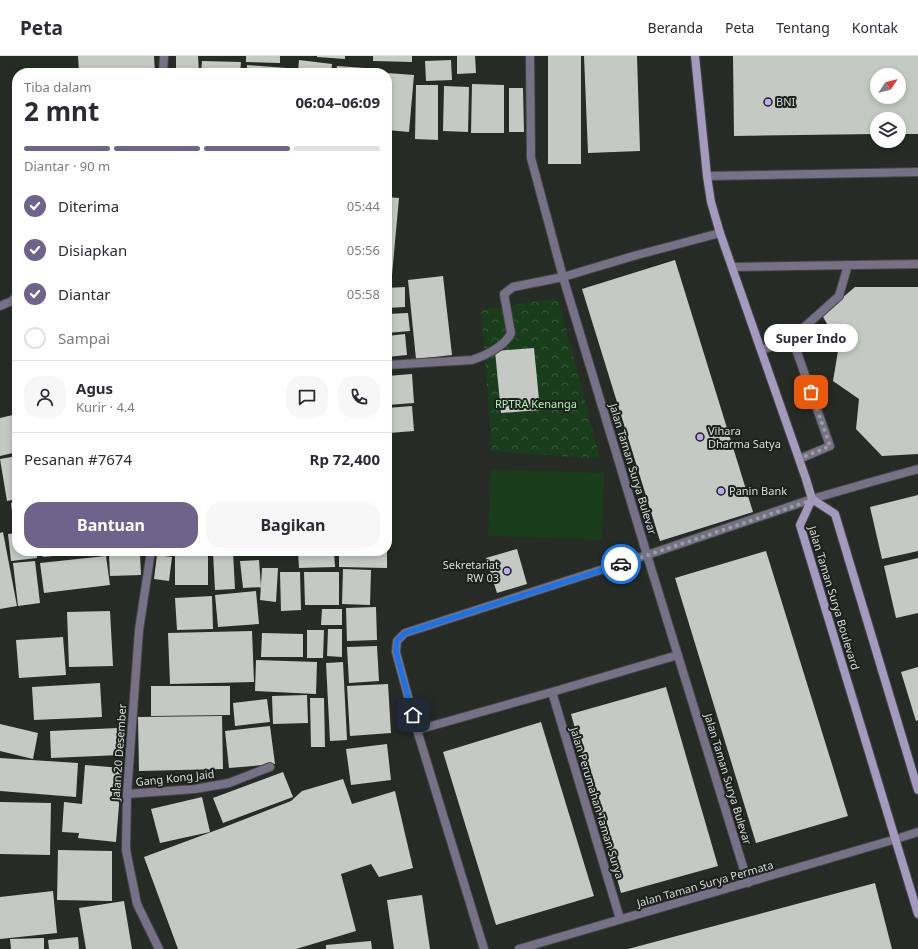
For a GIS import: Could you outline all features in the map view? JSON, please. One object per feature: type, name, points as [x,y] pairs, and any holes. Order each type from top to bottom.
[{"type":"street","points":[[163,68],[164,56]]},
{"type":"street","name":"Jalan Taman Surya Bulevar","points":[[530,56],[530,158],[563,277],[748,882]]},
{"type":"street","points":[[695,56],[707,176],[711,202],[720,233],[762,350],[812,500],[835,514],[918,790]]},
{"type":"street","points":[[707,176],[918,172]]},
{"type":"street","points":[[392,365],[472,360],[488,354],[509,338],[512,333],[504,294],[514,287],[563,277],[720,233]]},
{"type":"street","points":[[733,267],[918,264]]},
{"type":"street","points":[[762,350],[792,338],[839,296],[848,265]]},
{"type":"street","points":[[0,306],[12,302]]},
{"type":"street","points":[[792,338],[830,446],[799,459]]},
{"type":"street","points":[[484,949],[417,730],[396,652],[397,641],[405,633],[812,500],[918,469]]},
{"type":"street","name":"Jalan Taman Surya Boulevard","points":[[812,500],[800,525],[918,914]]},
{"type":"street","name":"Jalan 20 Desember","points":[[150,556],[139,630],[127,794],[126,850],[137,904],[159,949]]},
{"type":"street","points":[[417,730],[678,655]]},
{"type":"street","name":"Jalan Perumahan Taman Surya","points":[[552,692],[620,920]]},
{"type":"street","name":"Gang Kong Jaid","points":[[127,794],[195,790],[229,783],[270,767]]},
{"type":"street","name":"Jalan Taman Surya Permata","points":[[519,949],[918,832]]},
{"type":"green space","name":"RPTRA Kenanga","points":[[558,298],[600,459],[492,451],[481,310]]},
{"type":"green space","points":[[491,469],[604,473],[602,540],[488,536]]},
{"type":"building","points":[[78,56],[154,56],[155,68],[79,68]]},
{"type":"building","points":[[176,56],[198,56],[199,68],[176,68]]},
{"type":"building","points":[[246,56],[280,56],[280,63],[246,62]]},
{"type":"building","points":[[345,56],[345,59],[317,57]]},
{"type":"building","points":[[373,56],[412,56],[412,62],[373,61]]},
{"type":"building","points":[[457,56],[475,56],[476,73],[457,74]]},
{"type":"building","points":[[548,56],[581,56],[581,164],[548,164]]},
{"type":"building","points":[[584,56],[637,56],[640,151],[588,153]]},
{"type":"building","points":[[733,56],[918,56],[918,134],[906,134],[906,112],[870,112],[870,134],[734,136]]},
{"type":"building","points":[[299,60],[332,64],[332,68],[298,68]]},
{"type":"building","points":[[451,60],[452,80],[426,81],[425,61]]},
{"type":"building","points":[[202,61],[241,62],[240,68],[201,68]]},
{"type":"building","points":[[247,65],[287,68],[247,68]]},
{"type":"building","points":[[337,66],[365,68],[337,68]]},
{"type":"building","points":[[392,73],[414,75],[409,132],[392,130]]},
{"type":"building","points":[[472,84],[504,85],[504,133],[471,133]]},
{"type":"building","points":[[416,85],[438,85],[438,140],[415,139]]},
{"type":"building","points":[[444,86],[469,87],[468,132],[443,131]]},
{"type":"building","points":[[509,88],[523,88],[524,132],[509,132]]},
{"type":"building","points":[[392,197],[399,198],[392,275]]},
{"type":"building","points":[[675,260],[753,512],[660,541],[582,289]]},
{"type":"building","points":[[443,276],[452,355],[416,359],[408,280]]},
{"type":"building","points":[[405,287],[405,307],[392,308],[392,288]]},
{"type":"building","points":[[855,287],[918,287],[918,454],[882,456],[856,429],[859,399],[833,381],[839,345],[822,315]]},
{"type":"building","points":[[408,313],[410,331],[392,333],[392,314]]},
{"type":"building","points":[[405,334],[407,355],[392,356],[392,335]]},
{"type":"building","points":[[534,348],[540,410],[501,413],[495,351]]},
{"type":"building","points":[[412,374],[414,403],[392,405],[392,376]]},
{"type":"building","points":[[412,406],[414,431],[392,433],[392,408]]},
{"type":"building","points":[[12,415],[12,453],[0,456],[0,418]]},
{"type":"building","points":[[12,457],[12,500],[7,501],[0,459]]},
{"type":"building","points":[[918,495],[918,551],[882,559],[870,507]]},
{"type":"building","points":[[3,532],[17,606],[0,609],[0,533]]},
{"type":"building","points":[[8,534],[12,534],[12,556],[37,556],[37,558],[11,561]]},
{"type":"building","name":"Sekretariat RW 03","points":[[517,549],[527,584],[497,593],[486,558]]},
{"type":"building","points":[[766,551],[848,816],[756,843],[675,578]]},
{"type":"building","points":[[106,556],[110,585],[44,593],[40,563]]},
{"type":"building","points":[[109,556],[140,556],[141,575],[110,576]]},
{"type":"building","points":[[157,556],[172,557],[169,581],[154,579]]},
{"type":"building","points":[[175,556],[208,556],[208,585],[175,585]]},
{"type":"building","points":[[213,556],[233,556],[235,589],[215,590]]},
{"type":"building","points":[[298,556],[334,556],[335,567],[299,568]]},
{"type":"building","points":[[339,556],[387,556],[387,568],[339,567]]},
{"type":"building","points":[[918,558],[918,613],[896,618],[884,566]]},
{"type":"building","points":[[259,560],[261,587],[243,588],[240,561]]},
{"type":"building","points":[[35,561],[40,603],[18,606],[13,563]]},
{"type":"building","points":[[262,568],[278,568],[276,602],[260,600]]},
{"type":"building","points":[[343,569],[371,570],[370,605],[342,604]]},
{"type":"building","points":[[280,572],[300,572],[301,610],[281,611]]},
{"type":"building","points":[[304,572],[339,572],[339,605],[305,605]]},
{"type":"building","points":[[256,591],[259,624],[218,627],[215,595]]},
{"type":"building","points":[[212,596],[213,629],[177,630],[175,598]]},
{"type":"building","points":[[376,607],[377,640],[347,641],[346,608]]},
{"type":"building","points":[[322,609],[342,609],[342,625],[321,625]]},
{"type":"building","points":[[110,611],[113,666],[69,667],[67,612]]},
{"type":"building","points":[[328,629],[342,629],[342,657],[327,656]]},
{"type":"building","points":[[307,630],[324,630],[323,658],[307,658]]},
{"type":"building","points":[[252,631],[254,682],[170,684],[168,633]]},
{"type":"building","points":[[262,633],[303,634],[303,657],[261,657]]},
{"type":"building","points":[[63,637],[66,675],[19,678],[16,640]]},
{"type":"building","points":[[377,646],[379,681],[349,683],[347,647]]},
{"type":"building","points":[[256,660],[317,662],[316,694],[255,691]]},
{"type":"building","points":[[343,662],[347,740],[330,741],[326,663]]},
{"type":"building","points":[[918,667],[918,720],[916,721],[901,672]]},
{"type":"building","points":[[100,683],[102,717],[34,720],[32,687]]},
{"type":"building","points":[[388,684],[391,733],[350,736],[347,686]]},
{"type":"building","points":[[151,686],[230,686],[230,715],[151,716]]},
{"type":"building","points":[[666,687],[718,866],[621,893],[571,714]]},
{"type":"building","points":[[307,695],[308,723],[273,724],[272,696]]},
{"type":"building","points":[[310,698],[324,698],[325,747],[311,747]]},
{"type":"building","points":[[267,699],[270,722],[235,726],[233,703]]},
{"type":"building","points":[[222,716],[223,769],[139,771],[138,717]]},
{"type":"building","points":[[541,722],[594,896],[496,925],[443,752]]},
{"type":"building","points":[[0,724],[38,733],[33,759],[0,751]]},
{"type":"building","points":[[270,726],[275,764],[229,768],[225,731]]},
{"type":"building","points":[[118,728],[120,755],[51,758],[50,731]]},
{"type":"building","points":[[387,744],[391,780],[351,785],[346,749]]},
{"type":"building","points":[[0,758],[78,763],[76,797],[0,791]]},
{"type":"building","points":[[85,765],[122,768],[116,842],[78,838],[79,833],[62,832],[64,802],[82,804]]},
{"type":"building","points":[[283,772],[293,797],[223,823],[213,798]]},
{"type":"building","points":[[343,779],[352,804],[395,791],[413,868],[379,877],[371,864],[341,874],[356,931],[296,949],[178,949],[144,857],[291,801],[302,791]]},
{"type":"building","points":[[202,797],[210,832],[160,843],[151,809]]},
{"type":"building","points":[[0,802],[51,803],[50,855],[0,854]]},
{"type":"building","points":[[58,850],[112,851],[112,901],[57,900]]},
{"type":"building","points":[[875,883],[892,949],[628,949]]},
{"type":"building","points":[[53,891],[57,933],[0,939],[0,897]]},
{"type":"building","points":[[422,895],[430,949],[394,949],[387,900]]},
{"type":"building","points":[[124,901],[132,949],[86,949],[79,908]]},
{"type":"building","points":[[78,937],[79,949],[49,949],[48,940]]},
{"type":"building","points":[[44,938],[44,949],[11,949],[10,939]]},
{"type":"building","points":[[371,941],[372,949],[326,949],[326,945]]},
{"type":"way so far","points":[[621,564],[812,500],[799,459],[830,446],[811,392]]},
{"type":"place","name":"BNI","points":[[768,102]]},
{"type":"place","name":"Super Indo","points":[[811,392]]},
{"type":"place","name":"Vihara Dharma Satya","points":[[700,437]]},
{"type":"place","name":"Panin Bank","points":[[721,491]]},
{"type":"place","name":"Sekretariat RW 03","points":[[507,571]]},
{"type":"route","points":[[413,715],[396,652],[397,641],[405,633],[621,564]]}]
